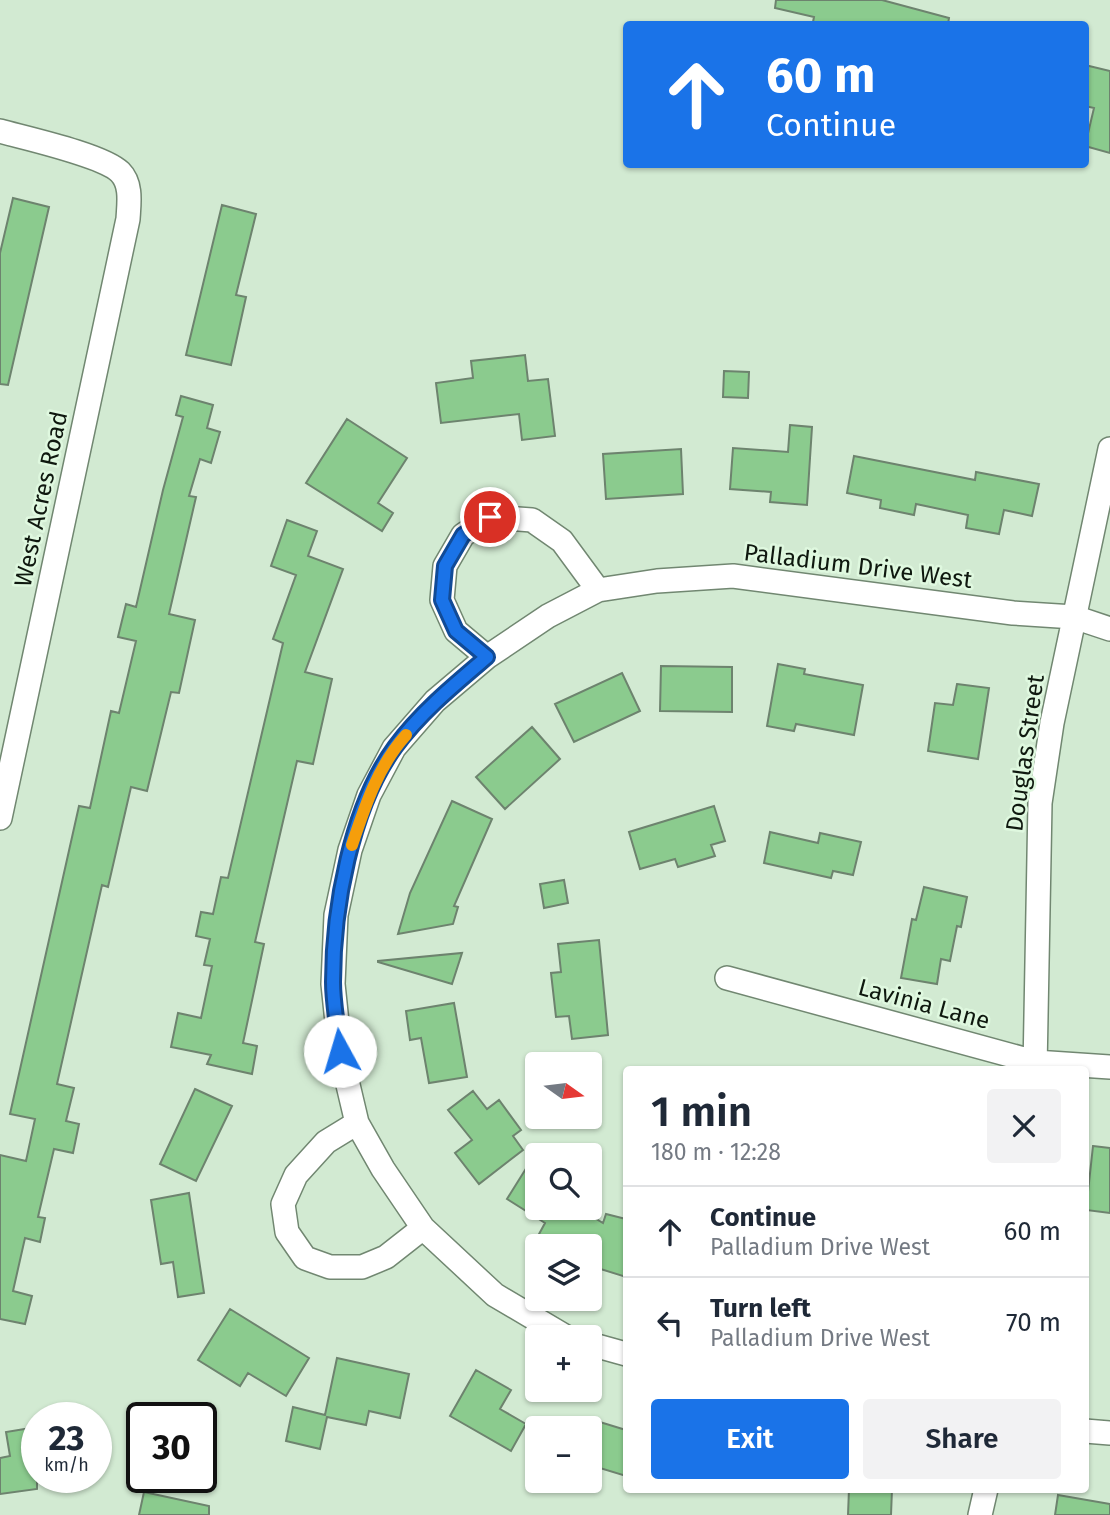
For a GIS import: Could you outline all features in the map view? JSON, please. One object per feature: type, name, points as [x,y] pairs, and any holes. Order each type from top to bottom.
[{"type":"street","name":"West Acres Road","points":[[0,131],[95,158],[120,172],[129,189],[128,219],[0,818]]},
{"type":"street","name":"Douglas Street","points":[[1035,1065],[1041,803],[1052,723],[1110,449]]},
{"type":"street","points":[[487,657],[456,631],[442,600],[445,566],[463,535],[490,517],[532,520],[562,541],[598,590]]},
{"type":"street","name":"Palladium Drive West","points":[[546,1325],[495,1295],[423,1228],[383,1170],[357,1123],[340,1051],[333,984],[337,915],[350,850],[369,795],[394,748],[435,701],[487,657],[548,616],[598,590],[657,581],[733,576],[986,609],[1074,617],[1110,629]]},
{"type":"street","name":"Lavinia Lane","points":[[727,978],[1035,1065],[1072,1066]]},
{"type":"street","name":"Lavinia Lane","points":[[1089,1066],[1110,1067]]},
{"type":"street","points":[[357,1123],[326,1142],[296,1175],[283,1204],[287,1232],[305,1258],[330,1267],[362,1267],[386,1257],[423,1228]]},
{"type":"street","points":[[602,1347],[623,1353]]},
{"type":"street","points":[[1089,1431],[1110,1433]]},
{"type":"street","points":[[980,1515],[985,1493]]},
{"type":"building","points":[[776,0],[882,0],[949,18],[948,21],[813,21],[814,17],[775,8]]},
{"type":"building","points":[[1089,66],[1110,71],[1110,153],[1089,147],[1089,129],[1094,108],[1089,107]]},
{"type":"building","points":[[13,198],[49,207],[8,385],[0,384],[0,253]]},
{"type":"building","points":[[222,205],[256,214],[236,295],[246,297],[231,365],[186,355]]},
{"type":"building","points":[[525,355],[528,381],[548,379],[555,436],[522,440],[519,414],[441,423],[436,383],[473,378],[471,361]]},
{"type":"building","points":[[724,371],[749,372],[748,398],[723,397]]},
{"type":"building","points":[[181,396],[213,405],[207,428],[220,432],[211,463],[200,459],[189,496],[196,497],[169,614],[195,620],[179,693],[171,692],[147,791],[131,787],[108,887],[102,885],[57,1084],[74,1088],[66,1121],[79,1124],[73,1153],[54,1149],[38,1217],[45,1218],[40,1242],[25,1238],[13,1291],[32,1296],[25,1324],[0,1319],[0,1155],[26,1161],[35,1119],[10,1114],[79,806],[90,808],[111,711],[119,713],[136,641],[118,637],[126,604],[136,607],[183,417],[176,415]]},
{"type":"building","points":[[347,419],[407,458],[378,503],[393,513],[382,531],[306,483]]},
{"type":"building","points":[[790,425],[812,427],[807,505],[770,502],[771,492],[730,489],[733,448],[788,452]]},
{"type":"building","points":[[681,449],[683,494],[606,499],[603,454]]},
{"type":"building","points":[[854,456],[975,480],[976,472],[1039,484],[1032,516],[1004,510],[999,534],[966,528],[968,515],[916,504],[914,515],[880,508],[881,500],[847,493]]},
{"type":"building","points":[[287,520],[317,531],[308,556],[343,569],[305,672],[332,679],[313,764],[297,761],[255,942],[264,944],[243,1043],[257,1046],[252,1074],[207,1064],[211,1055],[171,1047],[178,1013],[201,1018],[212,966],[204,965],[210,939],[196,936],[201,912],[213,914],[221,877],[228,878],[283,643],[273,639],[296,575],[271,566]]},
{"type":"building","points":[[778,664],[805,669],[804,674],[863,685],[854,735],[796,724],[794,731],[767,726]]},
{"type":"building","points":[[661,666],[732,667],[732,712],[660,711]]},
{"type":"building","points":[[622,673],[640,711],[574,742],[555,704]]},
{"type":"building","points":[[957,684],[989,688],[978,759],[928,751],[935,703],[953,705]]},
{"type":"building","points":[[532,727],[560,759],[505,809],[476,777]]},
{"type":"building","points":[[452,801],[492,819],[454,906],[458,907],[453,924],[398,934],[410,893]]},
{"type":"building","points":[[714,806],[725,841],[711,845],[715,856],[678,867],[675,859],[640,869],[629,832]]},
{"type":"building","points":[[770,832],[818,843],[820,833],[861,842],[853,875],[833,871],[831,878],[764,863]]},
{"type":"building","points":[[564,880],[568,903],[544,908],[540,884]]},
{"type":"building","points":[[924,887],[967,897],[961,927],[957,926],[950,961],[941,959],[937,984],[901,978],[912,919],[916,920]]},
{"type":"building","points":[[599,940],[608,1035],[572,1039],[569,1016],[556,1017],[551,973],[561,972],[558,944]]},
{"type":"building","points":[[462,953],[452,984],[378,962],[378,961]]},
{"type":"building","points":[[454,1003],[467,1077],[429,1083],[421,1038],[410,1040],[406,1011]]},
{"type":"building","points":[[195,1089],[232,1106],[196,1181],[160,1164]]},
{"type":"building","points":[[473,1091],[487,1109],[499,1100],[521,1130],[513,1136],[523,1150],[479,1184],[455,1153],[472,1140],[448,1110]]},
{"type":"building","points":[[1093,1146],[1110,1148],[1110,1213],[1089,1210]]},
{"type":"building","points":[[525,1170],[525,1210],[507,1199]]},
{"type":"building","points":[[189,1193],[204,1293],[178,1297],[173,1262],[161,1264],[151,1200]]},
{"type":"building","points":[[606,1214],[623,1218],[623,1276],[602,1269],[602,1234],[539,1234],[545,1223],[540,1220],[598,1220],[603,1223]]},
{"type":"building","points":[[230,1309],[309,1358],[286,1396],[248,1373],[240,1386],[198,1360]]},
{"type":"building","points":[[337,1358],[409,1374],[400,1418],[369,1411],[366,1425],[327,1417],[320,1449],[286,1441],[293,1407],[325,1415]]},
{"type":"building","points":[[476,1370],[511,1390],[500,1409],[525,1426],[511,1451],[450,1416]]},
{"type":"building","points":[[602,1423],[623,1429],[623,1475],[602,1469]]},
{"type":"building","points":[[21,1430],[21,1491],[0,1494],[0,1458],[10,1456],[6,1432]]},
{"type":"building","points":[[144,1493],[209,1506],[209,1515],[139,1515]]},
{"type":"building","points":[[849,1493],[892,1493],[891,1515],[848,1515]]},
{"type":"building","points":[[1058,1495],[1110,1504],[1110,1515],[1055,1515]]},
{"type":"slow traffic","points":[[352,845],[369,795],[394,748],[406,735]]},
{"type":"route","points":[[340,1051],[333,984],[337,915],[350,850],[369,795],[394,748],[435,701],[487,657],[456,631],[442,600],[445,566],[463,535],[490,517]]}]
